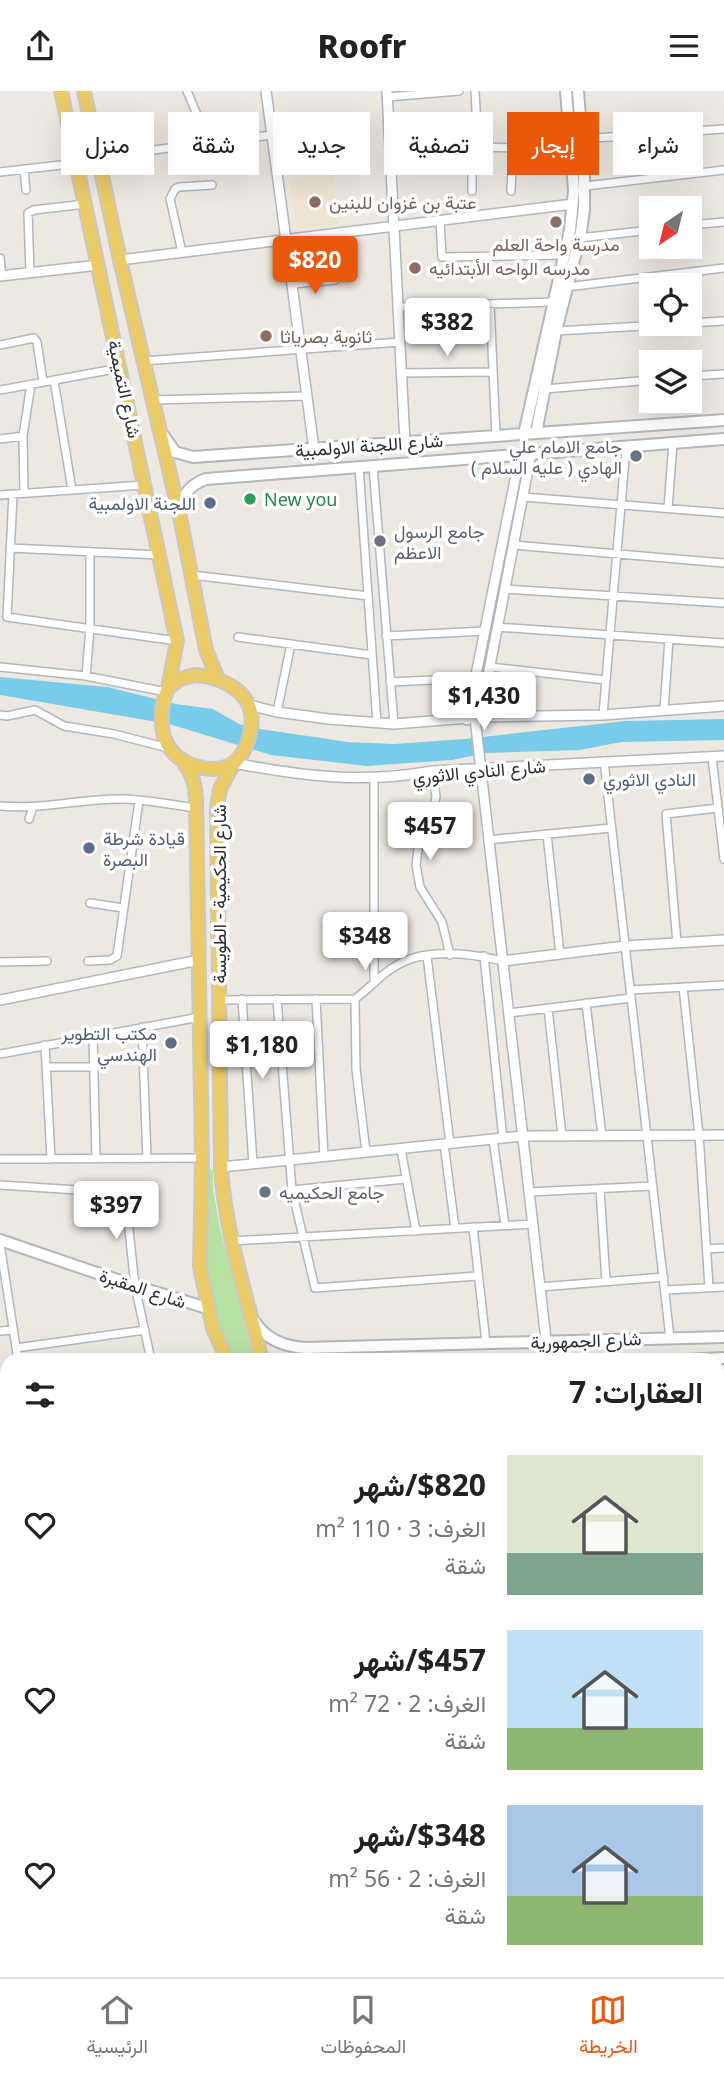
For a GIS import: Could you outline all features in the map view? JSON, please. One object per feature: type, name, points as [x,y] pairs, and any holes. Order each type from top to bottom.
[{"type":"main road","name":"شارع التميمية","points":[[61,91],[66,112]]},
{"type":"main road","name":"شارع التميمية","points":[[84,91],[88,112]]},
{"type":"main road","points":[[566,91],[568,112]]},
{"type":"main road","points":[[578,91],[579,112]]},
{"type":"main road","name":"شارع التميمية","points":[[81,175],[177,641],[166,693]]},
{"type":"main road","name":"شارع التميمية","points":[[102,175],[180,517],[206,650],[218,679]]},
{"type":"main road","points":[[524,434],[563,255],[577,233],[572,175]]},
{"type":"main road","points":[[537,433],[577,233],[585,186],[584,175]]},
{"type":"main road","name":"شارع اللجنة الاولمبية","points":[[158,421],[166,442],[175,451],[186,456],[207,456],[724,420]]},
{"type":"main road","points":[[701,422],[702,441]]},
{"type":"main road","name":"شارع اللجنة الاولمبية","points":[[180,517],[184,496],[191,486],[211,479],[724,439]]},
{"type":"main road","points":[[207,456],[211,479]]},
{"type":"main road","points":[[195,675],[218,679],[234,689],[250,712],[248,738],[234,763],[208,769],[184,763],[169,748],[161,727],[166,693],[180,679],[195,675]]},
{"type":"main road","name":"شارع الحكيمية - الطويسة","points":[[184,763],[195,783],[196,808],[202,1159],[199,1250],[207,1308],[212,1328],[224,1353]]},
{"type":"main road","name":"شارع الحكيمية - الطويسة","points":[[234,763],[220,789],[217,806],[222,1194],[231,1241],[260,1353]]},
{"type":"main road","points":[[201,1081],[210,1085],[220,1081]]},
{"type":"main road","points":[[201,1103],[211,1100],[220,1103]]},
{"type":"main road","name":"شارع المقبرة","points":[[0,1242],[207,1308]]},
{"type":"main road","name":"شارع الجمهورية","points":[[250,1315],[258,1327],[273,1340],[301,1353]]},
{"type":"main road","name":"شارع الجمهورية","points":[[320,1353],[546,1340],[724,1336]]},
{"type":"street","points":[[187,91],[196,112]]},
{"type":"street","points":[[266,91],[314,449]]},
{"type":"street","points":[[388,112],[387,94],[459,91]]},
{"type":"street","points":[[475,91],[475,112]]},
{"type":"street","points":[[599,138],[724,129]]},
{"type":"street","points":[[259,137],[272,135]]},
{"type":"street","points":[[0,172],[61,165]]},
{"type":"street","points":[[24,169],[26,190]]},
{"type":"street","points":[[585,186],[724,170]]},
{"type":"street","points":[[391,175],[405,443]]},
{"type":"street","points":[[472,191],[473,175]]},
{"type":"street","points":[[511,191],[512,175]]},
{"type":"street","points":[[181,253],[170,199],[172,194],[179,187],[212,185]]},
{"type":"street","points":[[30,273],[28,213],[87,204]]},
{"type":"street","points":[[120,260],[573,204]]},
{"type":"street","points":[[440,221],[442,257],[563,255]]},
{"type":"street","points":[[702,224],[724,222]]},
{"type":"street","points":[[577,233],[639,230]]},
{"type":"street","points":[[0,258],[1,276],[99,265]]},
{"type":"street","points":[[566,287],[724,268]]},
{"type":"street","points":[[292,284],[335,280]]},
{"type":"street","points":[[398,307],[552,302]]},
{"type":"street","points":[[490,304],[496,436]]},
{"type":"street","points":[[702,322],[724,321]]},
{"type":"street","points":[[556,331],[639,326]]},
{"type":"street","points":[[0,345],[34,338],[37,342],[43,382]]},
{"type":"street","points":[[143,361],[400,342]]},
{"type":"street","points":[[0,390],[121,367]]},
{"type":"street","points":[[401,373],[493,372]]},
{"type":"street","points":[[702,375],[724,373]]},
{"type":"street","points":[[54,380],[72,490]]},
{"type":"street","points":[[545,389],[639,381]]},
{"type":"street","points":[[24,493],[23,436],[31,384]]},
{"type":"street","points":[[153,400],[307,396]]},
{"type":"street","points":[[0,439],[23,436]]},
{"type":"street","points":[[668,508],[673,443]]},
{"type":"street","points":[[603,715],[626,447]]},
{"type":"street","points":[[474,721],[490,667],[523,497],[526,454]]},
{"type":"street","points":[[526,454],[504,536],[485,631],[476,678],[474,721],[546,1340]]},
{"type":"street","points":[[373,466],[394,724]]},
{"type":"street","points":[[359,467],[377,723]]},
{"type":"street","points":[[0,495],[145,485]]},
{"type":"street","points":[[13,494],[10,548],[4,588],[6,617],[177,641]]},
{"type":"street","points":[[523,497],[724,513]]},
{"type":"street","points":[[504,536],[514,541],[617,555],[724,563]]},
{"type":"street","points":[[10,548],[160,555]]},
{"type":"street","points":[[86,676],[90,628],[90,552]]},
{"type":"street","points":[[192,575],[368,596]]},
{"type":"street","points":[[505,589],[724,603]]},
{"type":"street","points":[[497,627],[724,643]]},
{"type":"street","points":[[386,636],[485,631]]},
{"type":"street","points":[[238,637],[372,655]]},
{"type":"street","points":[[664,710],[669,639]]},
{"type":"street","points":[[277,712],[290,644]]},
{"type":"street","points":[[0,667],[86,676],[166,693]]},
{"type":"street","points":[[490,667],[606,680]]},
{"type":"street","points":[[390,682],[476,678]]},
{"type":"street","points":[[250,712],[277,712],[394,724],[603,715],[724,706]]},
{"type":"street","points":[[0,715],[7,716],[35,709],[64,726],[114,734],[169,748]]},
{"type":"street","name":"شارع النادي الاثوري","points":[[234,763],[316,775],[374,779],[397,778],[432,771],[724,756]]},
{"type":"street","points":[[712,757],[724,859]]},
{"type":"street","points":[[604,761],[670,1338]]},
{"type":"street","points":[[432,771],[436,796],[433,814],[419,842],[416,865],[420,887],[442,922],[450,954]]},
{"type":"street","points":[[374,779],[374,983]]},
{"type":"street","points":[[0,806],[33,807],[54,803],[125,799],[196,808]]},
{"type":"street","points":[[88,961],[115,959],[139,801]]},
{"type":"street","points":[[29,819],[33,807]]},
{"type":"street","points":[[677,943],[666,814],[718,808]]},
{"type":"street","points":[[488,840],[611,828]]},
{"type":"street","points":[[547,834],[560,954]]},
{"type":"street","points":[[90,903],[123,908]]},
{"type":"street","points":[[220,1000],[355,999],[404,961],[415,957],[450,954],[484,956],[503,961],[625,946],[724,940]]},
{"type":"street","points":[[427,956],[456,1228]]},
{"type":"street","points":[[484,956],[505,1225]]},
{"type":"street","points":[[0,1000],[199,960]]},
{"type":"street","points":[[0,962],[47,961]]},
{"type":"street","points":[[509,1013],[683,987],[724,985]]},
{"type":"street","points":[[683,987],[699,1135],[709,1287]]},
{"type":"street","points":[[242,999],[253,1164]]},
{"type":"street","points":[[277,999],[292,1190],[315,1288],[477,1276]]},
{"type":"street","points":[[316,999],[324,1157]]},
{"type":"street","points":[[355,999],[356,1069],[366,1152]]},
{"type":"street","points":[[586,1003],[602,1136]]},
{"type":"street","points":[[548,1008],[562,1136]]},
{"type":"street","points":[[0,1054],[200,1017]]},
{"type":"street","points":[[142,1027],[147,1159]]},
{"type":"street","points":[[93,1036],[96,1159]]},
{"type":"street","points":[[45,1045],[51,1159]]},
{"type":"street","points":[[46,1067],[93,1067]]},
{"type":"street","points":[[221,1167],[523,1136],[724,1135]]},
{"type":"street","points":[[401,1149],[416,1231]]},
{"type":"street","points":[[0,1159],[202,1159]]},
{"type":"street","points":[[292,1190],[406,1179]]},
{"type":"street","points":[[0,1185],[125,1193],[135,1286],[150,1353]]},
{"type":"street","points":[[529,1192],[653,1186]]},
{"type":"street","points":[[600,1189],[606,1281]]},
{"type":"street","points":[[231,1241],[533,1224]]},
{"type":"street","points":[[473,1227],[486,1343]]},
{"type":"street","points":[[0,1242],[3,1279],[17,1353]]},
{"type":"street","points":[[707,1249],[724,1248]]},
{"type":"street","points":[[540,1287],[664,1277]]},
{"type":"street","points":[[665,1290],[724,1287]]},
{"type":"street","points":[[0,1331],[13,1330]]},
{"type":"street","points":[[16,1348],[145,1330]]},
{"type":"shaded area","name":"عتبة بن غزوان للبنين","points":[[334,175],[339,226],[296,228],[289,179]]},
{"type":"green space","points":[[206,1170],[213,1170],[213,1190],[220,1228],[252,1353],[232,1353],[210,1297],[203,1235]]},
{"type":"water","points":[[0,677],[107,687],[176,704],[213,709],[239,724],[260,729],[348,742],[394,744],[626,721],[724,719],[724,740],[621,742],[580,750],[486,753],[452,760],[367,766],[271,755],[169,724],[0,695]]},
{"type":"place","name":"عتبة بن غزوان للبنين","points":[[315,202]]},
{"type":"place","name":"مدرسة واحة العلم","points":[[556,222]]},
{"type":"place","name":"مدرسه الواحه الأبتدائيه","points":[[415,268]]},
{"type":"place","name":"ثانوية بصرياثا","points":[[266,336]]},
{"type":"place","name":"جامع الامام علي الهادي ( عليه السلام )","points":[[636,456]]},
{"type":"place","name":"New you","points":[[250,499]]},
{"type":"place","name":"اللجنة الاولمبية","points":[[210,503]]},
{"type":"place","name":"جامع الرسول الاعظم","points":[[380,541]]},
{"type":"place","name":"النادي الاثوري","points":[[589,779]]},
{"type":"place","name":"قيادة شرطة البصرة","points":[[89,848]]},
{"type":"place","name":"مكتب التطوير الهندسي","points":[[171,1043]]},
{"type":"place","name":"جامع الحكيميه","points":[[265,1192]]}]
